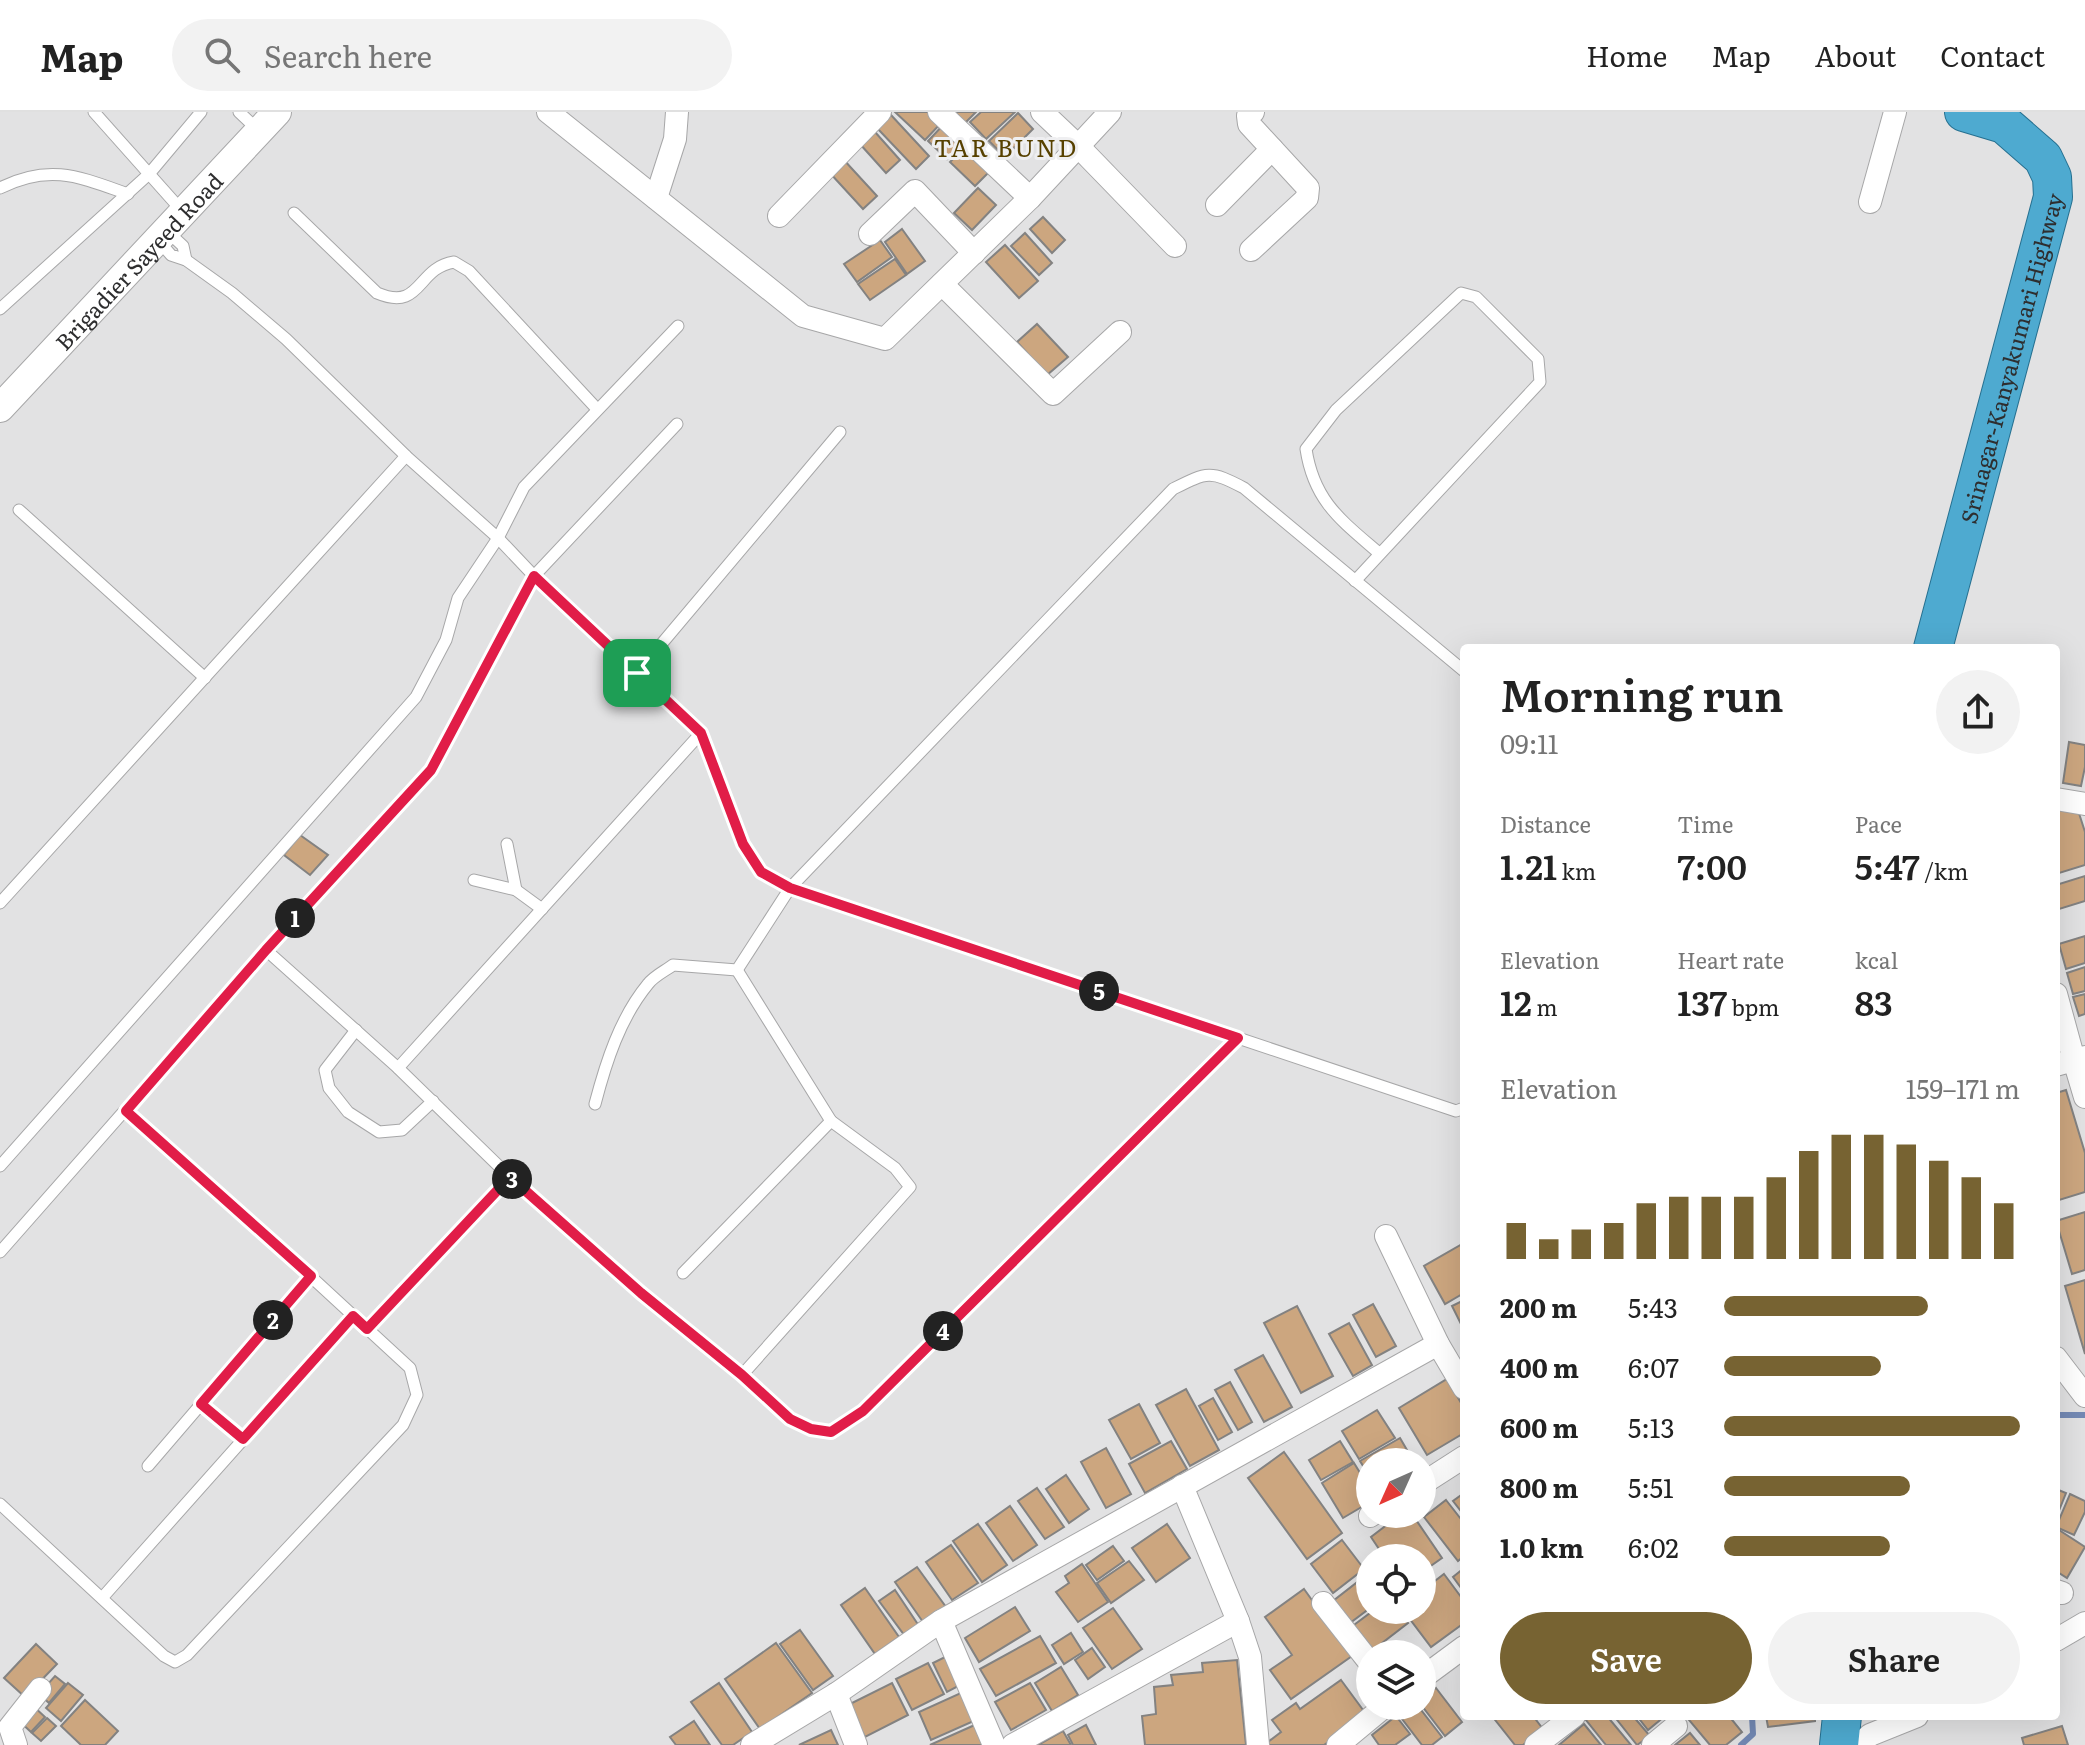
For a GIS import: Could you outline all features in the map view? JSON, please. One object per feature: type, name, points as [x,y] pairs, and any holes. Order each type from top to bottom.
[{"type":"highway","name":"Srinagar-Kanyakumari Highway","points":[[1934,644],[2053,197],[2052,177],[2043,158],[2004,124],[1964,112]]},
{"type":"highway","name":"Srinagar-Kanyakumari Highway","points":[[1952,644],[2061,257],[2074,198],[2073,169],[2064,145],[2028,112]]},
{"type":"highway","points":[[1821,1745],[1824,1720]]},
{"type":"highway","points":[[1839,1745],[1842,1720]]},
{"type":"street","points":[[548,112],[803,316],[885,339],[1030,198],[1110,112]]},
{"type":"street","points":[[656,198],[675,139],[677,112]]},
{"type":"street","points":[[779,216],[880,112]]},
{"type":"street","points":[[939,112],[1030,198]]},
{"type":"street","points":[[1042,112],[1175,246]]},
{"type":"street","points":[[1251,250],[1307,198],[1308,188],[1249,124],[1248,116],[1253,112]]},
{"type":"street","points":[[1870,202],[1895,112]]},
{"type":"street","name":"Brigadier Sayeed Road","points":[[0,408],[170,228],[259,119]]},
{"type":"street","points":[[1217,205],[1272,149]]},
{"type":"street","points":[[870,234],[915,191],[974,253]]},
{"type":"street","points":[[942,284],[1053,394],[1120,332]]},
{"type":"street","points":[[2060,800],[2085,804]]},
{"type":"street","points":[[2060,1011],[2072,1061],[2085,1097]]},
{"type":"street","points":[[1386,1236],[1438,1344],[1460,1381]]},
{"type":"street","points":[[752,1745],[836,1694],[941,1621],[1438,1344]]},
{"type":"street","points":[[2060,1363],[2085,1396]]},
{"type":"street","points":[[1436,1475],[1460,1460]]},
{"type":"street","points":[[1182,1486],[1250,1657],[1258,1745]]},
{"type":"street","points":[[1323,1603],[1356,1645]]},
{"type":"street","points":[[941,1621],[994,1745]]},
{"type":"street","points":[[1013,1745],[1238,1621]]},
{"type":"street","points":[[2060,1638],[2085,1623]]},
{"type":"street","points":[[1436,1668],[1460,1650]]},
{"type":"street","points":[[9,1733],[40,1689]]},
{"type":"street","points":[[836,1694],[856,1745]]},
{"type":"street","points":[[1338,1745],[1359,1738],[1374,1720]]},
{"type":"street","points":[[1536,1745],[1566,1720]]},
{"type":"street","points":[[1859,1745],[1870,1735],[1907,1720]]},
{"type":"street","points":[[1653,1745],[1676,1726]]},
{"type":"lane","points":[[94,112],[149,174],[170,228],[171,255],[186,260],[232,293],[286,339],[701,733],[743,844],[761,872],[790,888],[1456,1111],[1460,1110]]},
{"type":"lane","points":[[0,309],[149,174],[201,112]]},
{"type":"lane","points":[[0,188],[51,172],[82,178],[128,194]]},
{"type":"lane","points":[[294,213],[377,293],[392,299],[409,297],[441,264],[454,262],[469,271],[597,409]]},
{"type":"lane","points":[[1355,581],[1540,382],[1538,359],[1476,297],[1461,293],[1336,410],[1306,449],[1309,470],[1332,512],[1380,554]]},
{"type":"lane","points":[[0,1166],[416,697],[446,640],[458,598],[498,538],[524,487],[678,326]]},
{"type":"lane","points":[[0,1252],[266,950],[431,770],[534,576],[677,424]]},
{"type":"lane","points":[[637,673],[840,432]]},
{"type":"lane","points":[[0,903],[406,456]]},
{"type":"lane","points":[[737,970],[790,888],[1173,489],[1203,474],[1221,476],[1244,488],[1460,668]]},
{"type":"lane","points":[[19,510],[205,678]]},
{"type":"lane","points":[[398,1068],[701,733]]},
{"type":"lane","points":[[507,844],[516,890]]},
{"type":"lane","points":[[474,880],[516,890],[542,909]]},
{"type":"lane","points":[[266,950],[398,1068],[510,1177],[641,1293],[742,1375],[790,1419],[811,1429],[831,1432],[863,1411],[1238,1038]]},
{"type":"lane","points":[[595,1104],[604,1070],[626,1019],[650,982],[673,965],[737,970]]},
{"type":"lane","points":[[737,970],[831,1121],[895,1168],[910,1187],[742,1375]]},
{"type":"lane","points":[[356,1030],[325,1070],[329,1088],[348,1112],[379,1132],[402,1130],[433,1101]]},
{"type":"lane","points":[[0,1504],[164,1656],[175,1662],[187,1655],[403,1425],[417,1395],[410,1368],[126,1111]]},
{"type":"lane","points":[[683,1273],[831,1121]]},
{"type":"lane","points":[[367,1329],[510,1177]]},
{"type":"lane","points":[[148,1466],[311,1276]]},
{"type":"lane","points":[[102,1598],[353,1316]]},
{"type":"lane","points":[[201,1404],[243,1439]]},
{"type":"building","points":[[895,112],[934,112],[943,121],[925,140]]},
{"type":"building","points":[[952,112],[976,112],[964,124]]},
{"type":"building","points":[[981,112],[1015,112],[986,139],[970,122]]},
{"type":"building","points":[[1018,113],[1033,129],[1005,157],[989,141]]},
{"type":"building","points":[[891,115],[929,156],[916,169],[877,128]]},
{"type":"building","points":[[946,122],[965,140],[947,159],[928,141]]},
{"type":"building","points":[[875,132],[900,160],[886,173],[860,144]]},
{"type":"building","points":[[969,143],[994,167],[975,186],[950,162]]},
{"type":"building","points":[[843,159],[877,196],[863,209],[829,172]]},
{"type":"building","points":[[978,188],[996,205],[972,230],[954,213]]},
{"type":"building","points":[[1043,217],[1065,240],[1052,253],[1030,229]]},
{"type":"building","points":[[902,229],[925,261],[907,274],[885,242]]},
{"type":"building","points":[[1025,233],[1052,263],[1039,275],[1011,246]]},
{"type":"building","points":[[880,240],[892,257],[857,282],[844,264]]},
{"type":"building","points":[[1005,245],[1038,281],[1019,298],[986,262]]},
{"type":"building","points":[[895,259],[906,275],[870,300],[858,284]]},
{"type":"building","points":[[1037,324],[1068,357],[1047,375],[1017,342]]},
{"type":"building","points":[[2069,742],[2085,745],[2081,786],[2063,783]]},
{"type":"building","points":[[2076,804],[2085,832],[2085,865],[2060,873],[2060,809]]},
{"type":"building","points":[[300,835],[328,855],[310,875],[284,855]]},
{"type":"building","points":[[2085,876],[2085,901],[2060,909],[2060,884]]},
{"type":"building","points":[[2085,936],[2085,963],[2066,969],[2060,944]]},
{"type":"building","points":[[2085,967],[2085,991],[2073,994],[2067,973]]},
{"type":"building","points":[[2085,994],[2085,1014],[2079,1016],[2073,997]]},
{"type":"building","points":[[2066,1090],[2085,1153],[2085,1192],[2060,1200],[2060,1092]]},
{"type":"building","points":[[2085,1212],[2085,1270],[2072,1274],[2060,1234],[2060,1220]]},
{"type":"building","points":[[1460,1245],[1460,1295],[1445,1304],[1424,1266]]},
{"type":"building","points":[[2085,1280],[2085,1354],[2065,1286]]},
{"type":"building","points":[[1460,1302],[1460,1322],[1452,1306]]},
{"type":"building","points":[[1373,1304],[1396,1346],[1376,1357],[1353,1315]]},
{"type":"building","points":[[1297,1306],[1333,1376],[1301,1393],[1264,1323]]},
{"type":"building","points":[[1349,1323],[1372,1365],[1353,1376],[1329,1334]]},
{"type":"building","points":[[1263,1355],[1292,1407],[1264,1422],[1235,1370]]},
{"type":"building","points":[[1447,1379],[1460,1401],[1460,1435],[1436,1450],[1423,1448],[1399,1408]]},
{"type":"building","points":[[1230,1382],[1252,1422],[1238,1430],[1215,1390]]},
{"type":"building","points":[[1186,1389],[1219,1450],[1190,1466],[1156,1405]]},
{"type":"building","points":[[1213,1398],[1232,1432],[1218,1440],[1199,1406]]},
{"type":"building","points":[[1139,1404],[1160,1443],[1131,1459],[1109,1420]]},
{"type":"building","points":[[1377,1410],[1395,1438],[1378,1448],[1356,1448],[1356,1454],[1342,1431]]},
{"type":"building","points":[[1400,1438],[1406,1448],[1383,1448]]},
{"type":"building","points":[[1171,1441],[1187,1469],[1145,1493],[1129,1464]]},
{"type":"building","points":[[1340,1441],[1353,1462],[1321,1480],[1309,1460]]},
{"type":"building","points":[[1106,1448],[1131,1494],[1106,1508],[1081,1462]]},
{"type":"building","points":[[1284,1452],[1342,1533],[1307,1559],[1248,1478]]},
{"type":"building","points":[[1354,1463],[1356,1510],[1343,1518],[1322,1483]]},
{"type":"building","points":[[1066,1475],[1089,1509],[1069,1523],[1046,1489]]},
{"type":"building","points":[[1037,1488],[1064,1527],[1045,1539],[1018,1501]]},
{"type":"building","points":[[2060,1491],[2066,1493],[2060,1508]]},
{"type":"building","points":[[2070,1494],[2085,1501],[2085,1512],[2074,1535],[2060,1529],[2060,1518]]},
{"type":"building","points":[[1460,1496],[1460,1510],[1453,1501]]},
{"type":"building","points":[[1446,1500],[1460,1518],[1458,1561],[1432,1528],[1436,1528],[1436,1508]]},
{"type":"building","points":[[1010,1506],[1037,1545],[1013,1561],[986,1523]]},
{"type":"building","points":[[978,1524],[1007,1565],[982,1582],[953,1541]]},
{"type":"building","points":[[1167,1524],[1190,1558],[1156,1582],[1132,1548]]},
{"type":"building","points":[[1383,1528],[1422,1528],[1432,1544],[1376,1544],[1371,1537]]},
{"type":"building","points":[[2060,1531],[2085,1547],[2067,1578],[2060,1574]]},
{"type":"building","points":[[1342,1540],[1356,1558],[1356,1575],[1333,1593],[1311,1564]]},
{"type":"building","points":[[951,1545],[978,1583],[952,1600],[926,1562]]},
{"type":"building","points":[[1113,1546],[1124,1561],[1097,1580],[1086,1565]]},
{"type":"building","points":[[1129,1561],[1144,1580],[1111,1603],[1097,1583]]},
{"type":"building","points":[[1082,1564],[1108,1602],[1078,1622],[1056,1592],[1069,1583],[1065,1576]]},
{"type":"building","points":[[917,1567],[946,1607],[923,1622],[895,1582]]},
{"type":"building","points":[[1460,1571],[1460,1587],[1453,1577]]},
{"type":"building","points":[[1444,1574],[1460,1596],[1460,1626],[1436,1643],[1436,1640],[1426,1640],[1414,1624],[1436,1624],[1436,1580]]},
{"type":"building","points":[[1356,1583],[1356,1618],[1350,1623],[1333,1601]]},
{"type":"building","points":[[865,1588],[899,1637],[875,1654],[841,1605]]},
{"type":"building","points":[[1304,1589],[1352,1656],[1291,1699],[1270,1670],[1292,1655],[1265,1617]]},
{"type":"building","points":[[895,1590],[919,1626],[905,1636],[879,1601]]},
{"type":"building","points":[[1015,1607],[1030,1631],[979,1662],[965,1638]]},
{"type":"building","points":[[1113,1608],[1142,1649],[1112,1669],[1083,1628]]},
{"type":"building","points":[[1356,1624],[1407,1624],[1386,1640],[1359,1640],[1350,1628]]},
{"type":"building","points":[[800,1630],[833,1676],[813,1690],[780,1644]]},
{"type":"building","points":[[1071,1633],[1083,1652],[1064,1664],[1052,1645]]},
{"type":"building","points":[[1040,1636],[1056,1663],[996,1696],[980,1669]]},
{"type":"building","points":[[776,1643],[812,1693],[760,1729],[725,1679]]},
{"type":"building","points":[[36,1644],[57,1664],[25,1697],[4,1678]]},
{"type":"building","points":[[1092,1648],[1105,1667],[1088,1679],[1075,1660]]},
{"type":"building","points":[[949,1655],[964,1683],[947,1692],[933,1663]]},
{"type":"building","points":[[1237,1660],[1246,1745],[1145,1745],[1142,1716],[1156,1714],[1154,1687],[1173,1685],[1171,1675],[1203,1672],[1202,1663]]},
{"type":"building","points":[[928,1663],[944,1694],[912,1710],[896,1679]]},
{"type":"building","points":[[1061,1667],[1078,1695],[1052,1711],[1035,1683]]},
{"type":"building","points":[[55,1676],[65,1684],[49,1703],[39,1694]]},
{"type":"building","points":[[1341,1680],[1356,1700],[1358,1720],[1324,1745],[1264,1745],[1281,1732],[1272,1720],[1296,1703],[1300,1709]]},
{"type":"building","points":[[68,1683],[83,1695],[61,1721],[46,1708]]},
{"type":"building","points":[[719,1683],[752,1732],[733,1745],[722,1745],[691,1702]]},
{"type":"building","points":[[892,1683],[908,1715],[865,1737],[848,1705]]},
{"type":"building","points":[[1030,1683],[1046,1710],[1011,1730],[995,1702]]},
{"type":"building","points":[[1436,1688],[1462,1722],[1445,1736],[1433,1720],[1436,1720]]},
{"type":"building","points":[[963,1692],[976,1720],[931,1740],[919,1712]]},
{"type":"building","points":[[85,1700],[118,1731],[105,1745],[81,1745],[61,1726]]},
{"type":"building","points":[[32,1705],[45,1717],[31,1732],[18,1720]]},
{"type":"building","points":[[47,1718],[56,1726],[41,1741],[32,1733]]},
{"type":"building","points":[[1391,1720],[1399,1720],[1410,1734],[1395,1745],[1379,1745],[1372,1735]]},
{"type":"building","points":[[1403,1720],[1429,1720],[1442,1737],[1432,1745],[1422,1745]]},
{"type":"building","points":[[1495,1720],[1536,1720],[1543,1729],[1523,1745],[1515,1745]]},
{"type":"building","points":[[1586,1720],[1610,1720],[1631,1745],[1606,1745]]},
{"type":"building","points":[[1617,1720],[1636,1720],[1650,1736],[1637,1745]]},
{"type":"building","points":[[1640,1720],[1660,1720],[1648,1730]]},
{"type":"building","points":[[1689,1720],[1732,1720],[1742,1732],[1726,1745],[1710,1745]]},
{"type":"building","points":[[1767,1720],[1815,1720],[1815,1721],[1768,1727]]},
{"type":"building","points":[[694,1721],[710,1745],[676,1745],[670,1737]]},
{"type":"building","points":[[977,1724],[983,1745],[930,1745]]},
{"type":"building","points":[[1584,1724],[1601,1745],[1559,1745]]},
{"type":"building","points":[[1086,1725],[1096,1745],[1073,1745],[1068,1735]]},
{"type":"building","points":[[2062,1726],[2068,1745],[2024,1745],[2022,1738]]},
{"type":"building","points":[[831,1730],[838,1745],[799,1745]]},
{"type":"building","points":[[1063,1731],[1071,1745],[1038,1745]]},
{"type":"building","points":[[1690,1733],[1700,1745],[1675,1745]]},
{"type":"waterway","points":[[2060,1415],[2085,1415]]},
{"type":"waterway","points":[[1741,1745],[1753,1734],[1752,1720]]},
{"type":"district","name":"TAR BUND","points":[[1006,146]]},
{"type":"route","points":[[534,576],[637,673],[701,733],[743,844],[761,872],[790,888],[1238,1038],[863,1411],[831,1432],[811,1429],[790,1419],[510,1177],[367,1329],[353,1316],[243,1439],[201,1404],[311,1276],[126,1111],[266,950],[431,770],[534,576]]}]
